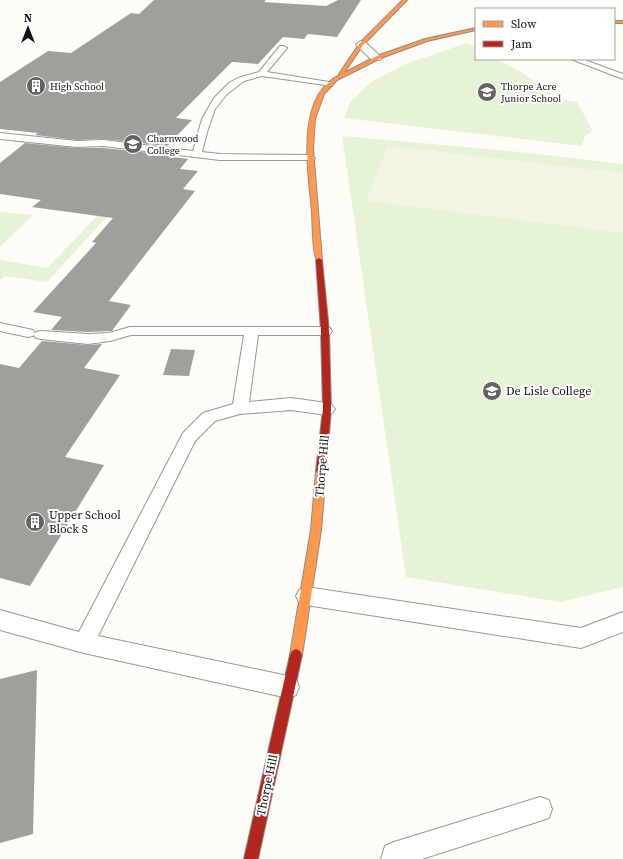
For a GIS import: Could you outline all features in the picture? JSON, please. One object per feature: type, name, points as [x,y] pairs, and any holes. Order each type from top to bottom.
[{"type":"street","name":"Thorpe Hill","points":[[339,77],[361,44],[405,0]]},
{"type":"street","name":"Thorpe Hill","points":[[250,859],[288,687],[306,596],[316,530],[328,408],[325,331],[310,158],[310,133],[314,111],[329,84],[339,77],[376,58],[408,45],[475,29]]},
{"type":"street","points":[[361,44],[376,58]]},
{"type":"lane","points":[[262,74],[283,48]]},
{"type":"lane","points":[[578,60],[623,77]]},
{"type":"lane","points":[[195,155],[200,149],[203,127],[210,109],[226,88],[242,78],[262,74],[329,84]]},
{"type":"lane","points":[[0,136],[77,144],[103,143],[220,157],[310,158]]},
{"type":"lane","points":[[0,328],[35,334],[88,340],[130,331],[325,331]]},
{"type":"lane","points":[[240,408],[252,331]]},
{"type":"lane","points":[[84,643],[189,437],[209,417],[240,408],[291,404],[328,408]]},
{"type":"lane","points":[[306,596],[581,638],[623,622]]},
{"type":"lane","points":[[0,620],[84,643],[288,687]]},
{"type":"lane","points":[[394,859],[394,856],[540,809]]},
{"type":"green space","name":"Thorpe Acre Junior School","points":[[467,43],[475,47],[475,60],[498,60],[521,72],[560,99],[577,102],[593,131],[585,136],[582,146],[344,118],[350,102],[371,82],[408,63]]},
{"type":"green space","name":"De Lisle College","points":[[342,136],[520,152],[623,164],[623,587],[560,602],[406,577]]},
{"type":"green space","points":[[388,146],[623,173],[623,233],[366,201]]},
{"type":"green space","points":[[107,206],[116,207],[47,282],[5,276],[0,280],[0,260],[47,268]]},
{"type":"green space","points":[[0,212],[33,215],[0,247]]},
{"type":"building","points":[[154,0],[266,0],[264,2],[326,6],[338,0],[361,0],[337,37],[308,34],[304,39],[283,37],[258,64],[232,62],[176,118],[192,120],[167,146],[103,139],[77,140],[35,135],[38,133],[0,129],[0,82],[48,51],[71,53],[131,13],[139,14]]},
{"type":"building","points":[[25,143],[77,148],[103,148],[160,154],[159,155],[188,159],[180,169],[198,171],[183,189],[195,191],[109,301],[131,305],[112,331],[88,332],[51,330],[62,317],[33,312],[96,243],[92,242],[113,218],[32,207],[41,200],[0,194],[0,163]]},
{"type":"building","name":"Upper School Block S","points":[[42,341],[88,345],[102,344],[84,368],[120,375],[65,457],[104,465],[30,586],[0,578],[0,364],[19,368]]},
{"type":"building","points":[[171,349],[195,350],[189,376],[163,375]]},
{"type":"building","points":[[37,670],[33,834],[0,843],[0,679]]},
{"type":"traffic: slow","points":[[341,74],[361,44],[405,0]]},
{"type":"traffic: slow","points":[[615,22],[623,22]]},
{"type":"traffic: slow","points":[[319,260],[310,148],[312,119],[322,93],[335,79],[379,57],[426,40],[475,29]]},
{"type":"traffic: slow","points":[[296,655],[316,530],[321,471]]},
{"type":"traffic: jam","points":[[319,260],[325,331],[327,409],[321,471]]},
{"type":"traffic: jam","points":[[251,859],[296,655]]},
{"type":"place","name":"High School","points":[[36,86]]},
{"type":"place","name":"Thorpe Acre Junior School","points":[[487,92]]},
{"type":"place","name":"Charnwood College","points":[[133,144]]},
{"type":"place","name":"De Lisle College","points":[[492,391]]},
{"type":"place","name":"Upper School Block S","points":[[35,522]]}]
